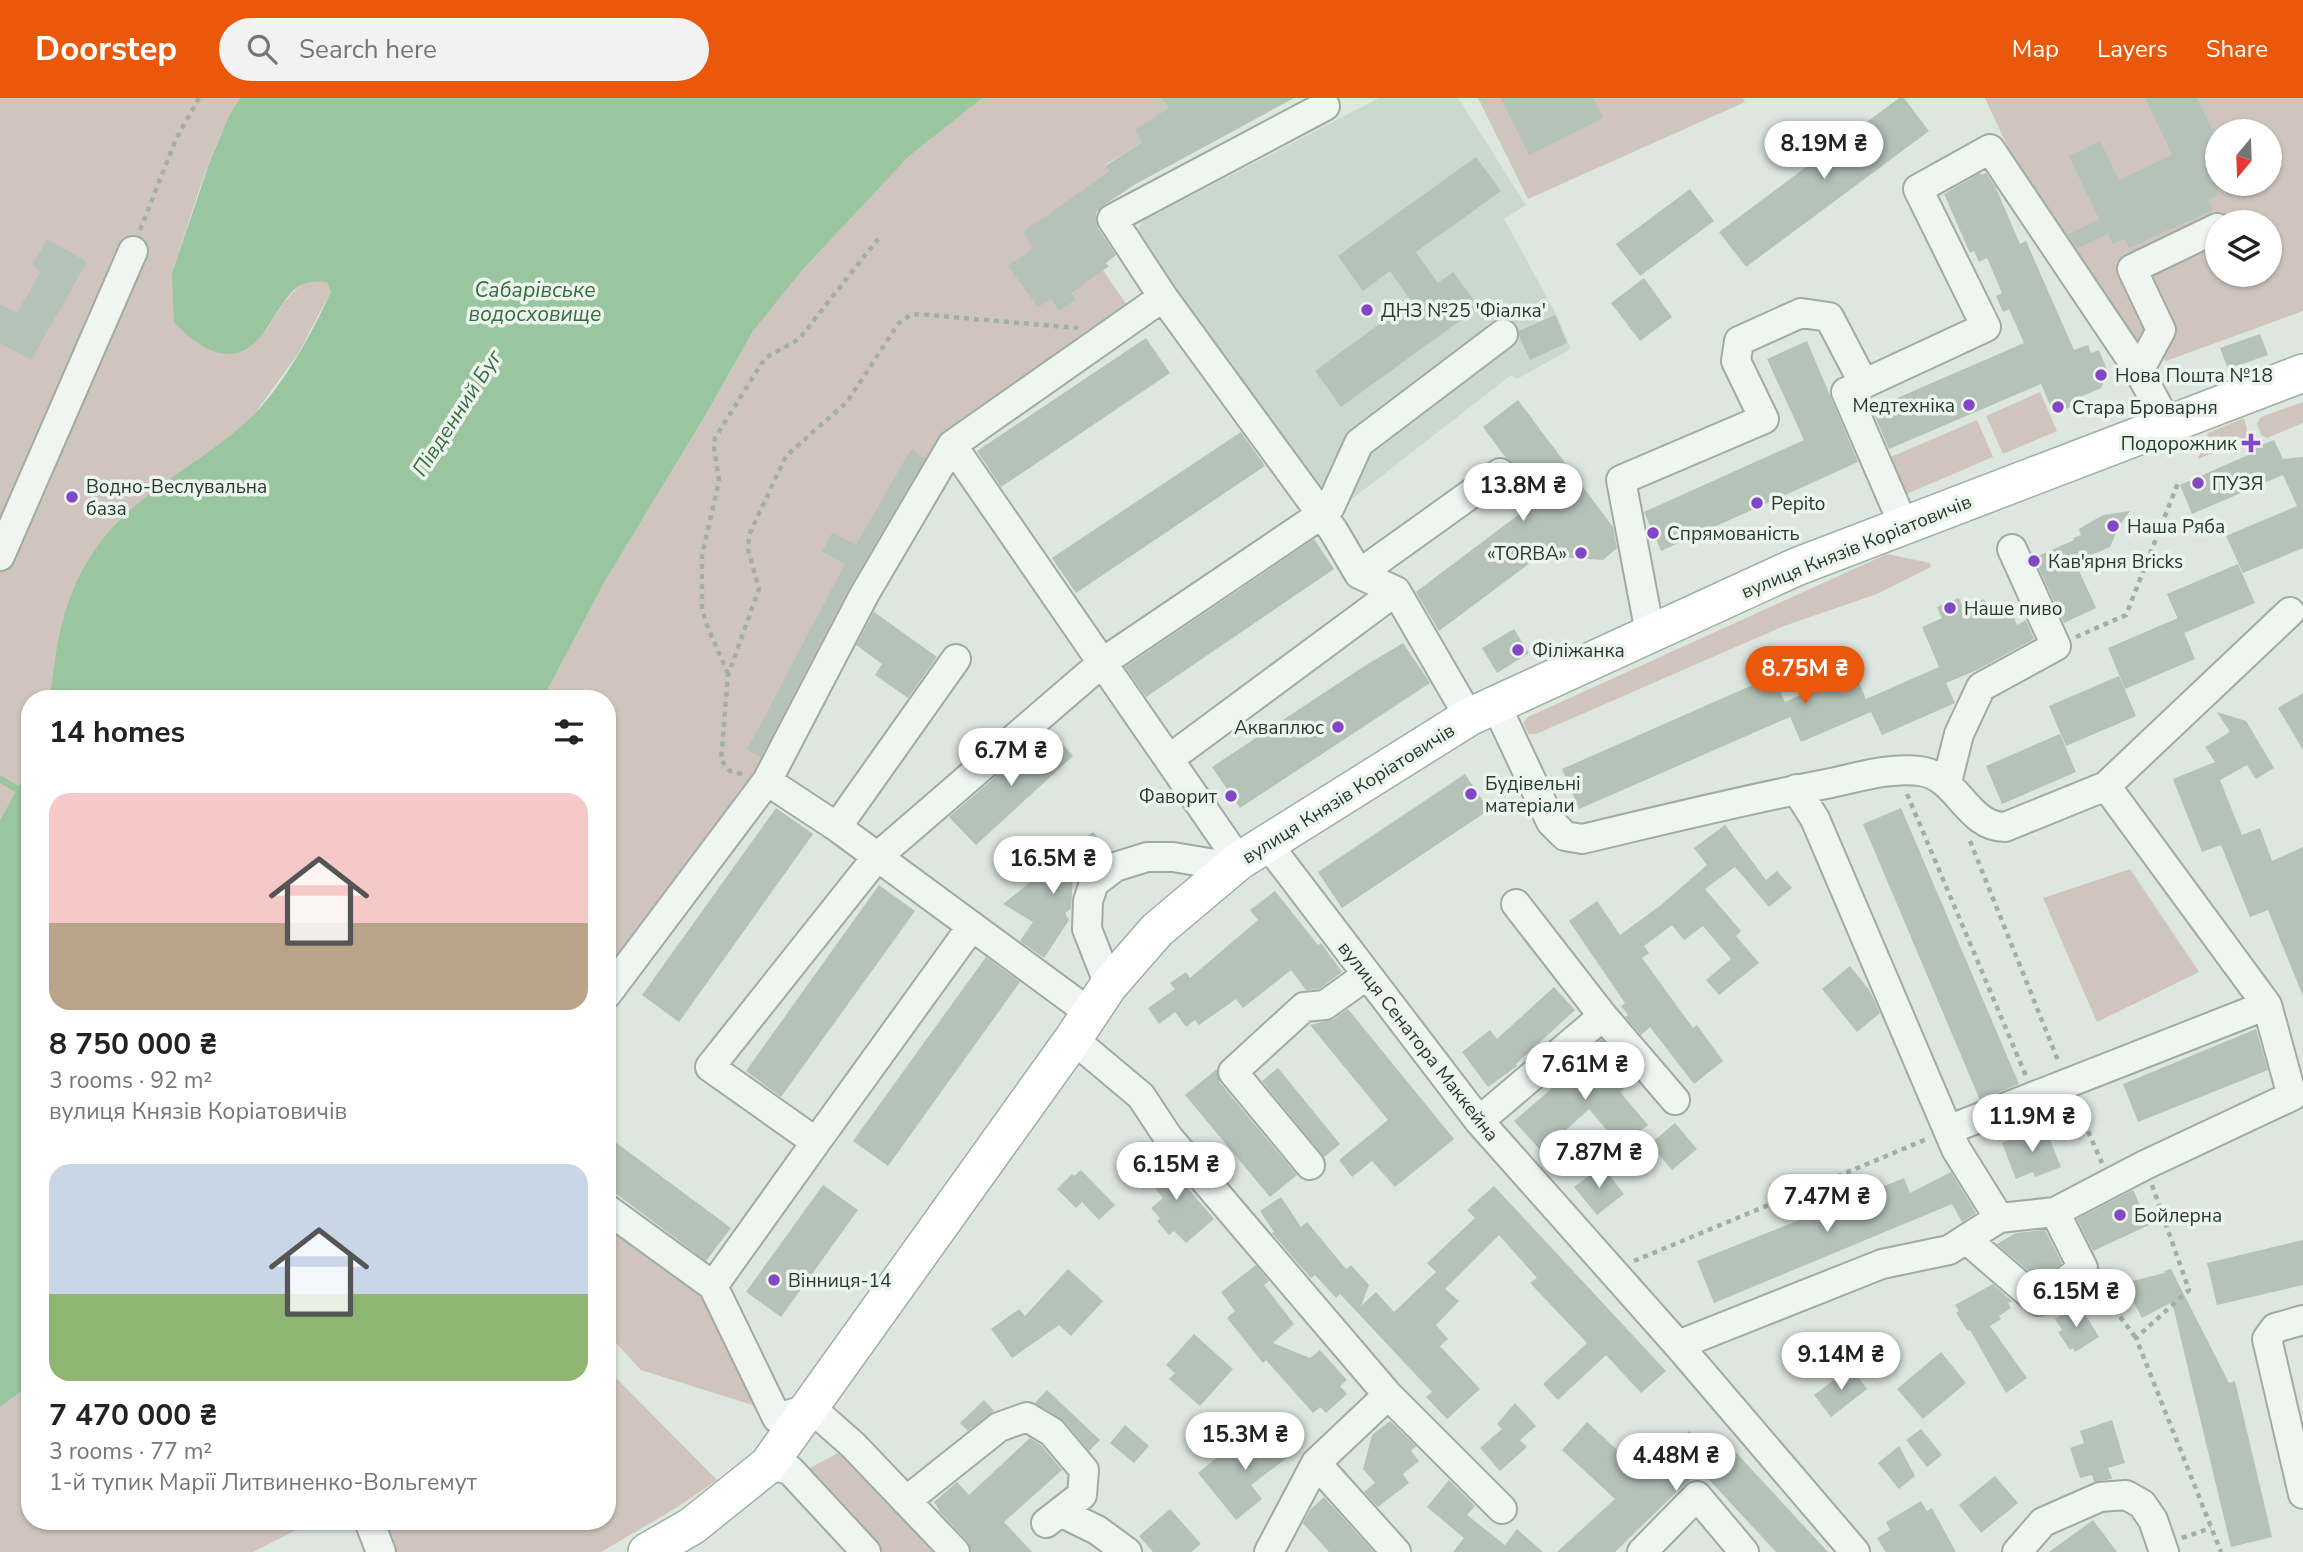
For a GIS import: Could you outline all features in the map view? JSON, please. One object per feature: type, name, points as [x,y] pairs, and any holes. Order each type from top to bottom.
[{"type":"main road","name":"вулиця Князів Коріатовичів","points":[[647,1552],[692,1526],[768,1465],[1091,1012],[1157,930],[1246,857],[1483,711],[1650,633],[1796,567],[2303,373]]},
{"type":"street","points":[[1325,106],[1112,219],[1163,297],[1322,514],[1359,574],[1396,592],[1483,711],[1551,822],[1565,836],[1581,839],[1796,789],[1897,770],[1923,771],[1947,782],[1983,822],[1994,827],[2006,827],[2106,786],[2299,616]]},
{"type":"street","points":[[1904,526],[1846,392],[1986,327],[1918,189],[1990,149],[2139,371],[2168,425]]},
{"type":"street","points":[[2139,371],[2161,330],[2132,269],[2205,234]]},
{"type":"street","points":[[0,556],[132,251]]},
{"type":"street","points":[[616,982],[767,781],[864,595],[952,445],[1163,297]]},
{"type":"street","points":[[1650,633],[1621,480],[1764,419],[1735,361],[1739,341],[1801,313],[1829,317],[1864,384]]},
{"type":"street","points":[[816,1142],[710,1067],[877,857],[1103,662],[1322,514],[1330,507],[1359,443],[1503,334]]},
{"type":"street","name":"вулиця Сенатора Маккейна","points":[[952,445],[1169,759],[1246,857],[1367,975],[1479,1121],[1678,1345],[1855,1552]]},
{"type":"street","points":[[1359,574],[1500,473]]},
{"type":"street","points":[[1947,782],[1959,734],[1981,687],[2056,646],[2012,549]]},
{"type":"street","points":[[1169,759],[1396,592]]},
{"type":"street","points":[[837,827],[956,659]]},
{"type":"street","points":[[767,781],[837,827],[1091,1012],[1168,1138],[1388,1395],[1502,1509]]},
{"type":"street","points":[[1678,1345],[1882,1264],[1949,1250],[1999,1218],[2055,1212],[2292,1096],[2267,1005],[2106,786]]},
{"type":"street","points":[[1796,789],[1815,819],[1956,1149],[1999,1218]]},
{"type":"street","points":[[1091,1012],[1087,929],[1090,889],[1094,883],[1115,867],[1147,857],[1246,857]]},
{"type":"street","points":[[1516,904],[1603,1016],[1675,1100]]},
{"type":"street","points":[[713,1286],[972,926]]},
{"type":"street","points":[[1310,1164],[1233,1072],[1304,1007],[1325,1005],[1367,975]]},
{"type":"street","points":[[1948,1130],[2267,1005]]},
{"type":"street","points":[[1479,1121],[1603,1016]]},
{"type":"street","points":[[1966,1239],[2038,1301],[2083,1268],[2055,1212]]},
{"type":"street","points":[[616,1216],[713,1286],[777,1418],[811,1408],[852,1445],[955,1552]]},
{"type":"street","points":[[2303,1320],[2274,1328],[2267,1339],[2303,1494]]},
{"type":"street","points":[[1269,1552],[1316,1463],[1388,1395]]},
{"type":"street","points":[[906,1500],[999,1427],[1027,1418],[1052,1432],[1084,1470],[1082,1495],[1053,1518],[1097,1530],[1127,1552]]},
{"type":"street","points":[[1316,1463],[1396,1552]]},
{"type":"street","points":[[768,1465],[790,1470],[866,1552]]},
{"type":"street","points":[[2017,1552],[2043,1522],[2100,1497],[2126,1495],[2142,1504],[2153,1520],[2164,1552]]},
{"type":"street","points":[[1642,1552],[1697,1496],[1744,1552]]},
{"type":"street","points":[[372,1530],[381,1552]]},
{"type":"path","points":[[132,251],[176,139],[199,98]]},
{"type":"path","points":[[728,675],[702,609],[702,555],[719,481],[715,438],[765,358],[799,339],[878,239]]},
{"type":"path","points":[[767,781],[730,771],[721,760],[728,675],[759,589],[747,542],[781,463],[852,397],[898,324],[910,315],[1114,331]]},
{"type":"path","points":[[2056,646],[2126,614],[2178,483]]},
{"type":"path","points":[[1897,770],[2035,1096]]},
{"type":"path","points":[[1967,833],[2067,1083],[2126,1175],[2189,1290],[2136,1338]]},
{"type":"path","points":[[1611,1270],[1948,1130]]},
{"type":"path","points":[[2083,1268],[2136,1338],[2221,1552]]},
{"type":"shaded area","points":[[0,98],[240,98],[210,162],[172,273],[265,332],[284,302],[300,285],[313,232],[331,291],[298,354],[258,409],[156,690],[21,690],[21,782],[0,820]]},
{"type":"shaded area","points":[[917,98],[1172,98],[1165,102],[1169,108],[1142,142],[1105,165],[1110,171],[1033,248],[1051,299],[1059,311],[1076,300],[1072,293],[1103,270],[1135,317],[952,445],[767,781],[616,982],[616,690],[547,690],[605,581],[753,331]]},
{"type":"shaded area","name":"ДНЗ №25 'Фіалка'","points":[[1379,98],[1458,98],[1526,205],[1504,219],[1556,314],[1571,349],[1517,379],[1511,375],[1334,513],[1193,323],[1136,231],[1143,221]]},
{"type":"shaded area","points":[[1478,98],[1743,98],[1745,102],[1528,199]]},
{"type":"shaded area","points":[[1985,98],[2303,98],[2303,311],[2166,361],[2152,347],[2138,345],[2018,169]]},
{"type":"shaded area","points":[[2040,392],[2057,431],[2003,454],[1986,416]]},
{"type":"shaded area","points":[[2303,402],[2303,423],[2267,438],[2261,435],[2257,423],[2261,417]]},
{"type":"shaded area","points":[[2244,418],[2249,438],[2198,459],[2208,433]]},
{"type":"shaded area","points":[[1977,420],[1993,457],[1902,496],[1886,459]]},
{"type":"shaded area","points":[[1887,554],[1930,563],[1931,567],[1877,594],[1784,626],[1536,734],[1529,734],[1523,723],[1528,717]]},
{"type":"shaded area","points":[[2130,869],[2199,972],[2097,1022],[2043,898]]},
{"type":"shaded area","points":[[616,1216],[713,1286],[762,1408],[641,1370],[616,1343]]},
{"type":"shaded area","points":[[616,1378],[717,1480],[676,1508],[601,1552],[381,1552],[372,1530],[616,1530]]},
{"type":"shaded area","points":[[21,1392],[21,1530],[296,1530],[253,1552],[0,1552],[0,1407]]},
{"type":"shaded area","points":[[853,1445],[955,1552],[866,1552],[795,1476]]},
{"type":"water","name":"Сабарівське водосховище","points":[[240,98],[982,98],[909,156],[802,270],[753,331],[605,581],[547,690],[51,690],[58,642],[67,607],[91,556],[106,535],[142,500],[224,440],[257,412],[282,380],[315,325],[331,291],[327,282],[300,285],[286,299],[256,342],[232,354],[209,349],[174,322],[172,273],[210,161],[229,116]]},
{"type":"water","points":[[21,782],[21,1392],[0,1407],[0,820]]},
{"type":"building","points":[[1162,98],[1294,98],[1134,185],[1104,205],[1096,212],[1096,220],[1098,228],[1116,255],[1106,263],[1109,266],[1072,293],[1076,300],[1059,311],[1051,299],[1038,307],[1008,266],[1033,248],[1023,232],[1110,171],[1105,166],[1142,142],[1135,130],[1169,108]]},
{"type":"building","points":[[1501,98],[1593,98],[1603,118],[1529,155]]},
{"type":"building","points":[[1899,98],[1904,98],[1929,131],[1746,267],[1719,232]]},
{"type":"building","points":[[2145,98],[2197,98],[2207,119],[2205,196],[2217,196],[2208,200],[2213,210],[2205,210],[2205,214],[2129,248],[2125,239],[2113,244],[2108,234],[2077,248],[2068,235],[2099,219],[2069,156],[2100,141],[2119,180],[2172,155]]},
{"type":"building","points":[[1476,157],[1501,191],[1416,252],[1438,283],[1453,272],[1479,307],[1341,407],[1315,371],[1411,301],[1390,271],[1363,291],[1338,256]]},
{"type":"building","points":[[1980,173],[1986,173],[1995,186],[2020,244],[2026,241],[2074,350],[2088,345],[2091,353],[2099,350],[2108,372],[2101,388],[2071,401],[2073,406],[2054,414],[2041,384],[1889,449],[1873,412],[1896,402],[1895,399],[2024,343],[2009,309],[2003,312],[1996,296],[2002,293],[1987,258],[1979,262],[1974,251],[1970,253],[1944,194]]},
{"type":"building","points":[[1690,189],[1714,221],[1640,276],[1616,244]]},
{"type":"building","points":[[47,239],[87,262],[31,360],[0,343],[0,304],[17,313],[41,271],[32,266]]},
{"type":"building","points":[[1644,278],[1672,317],[1640,341],[1611,303]]},
{"type":"building","points":[[1555,315],[1567,343],[1530,360],[1519,331]]},
{"type":"building","points":[[2260,334],[2268,355],[2228,369],[2220,348]]},
{"type":"building","points":[[1146,338],[1170,373],[1001,487],[977,451]]},
{"type":"building","points":[[1807,341],[1858,462],[1661,551],[1644,512],[1804,440],[1767,359]]},
{"type":"building","points":[[1518,400],[1613,527],[1617,548],[1603,560],[1562,557],[1554,545],[1439,631],[1416,592],[1538,500],[1513,463],[1506,458],[1483,427]]},
{"type":"building","points":[[1241,432],[1265,466],[1076,593],[1052,558]]},
{"type":"building","points":[[2274,440],[2283,459],[2303,457],[2303,548],[2243,573],[2226,536],[2297,506],[2283,475],[2192,514],[2180,485],[2255,452],[2254,448]]},
{"type":"building","points":[[911,449],[925,459],[849,587],[761,757],[747,750],[845,564],[822,552],[832,533],[856,545]]},
{"type":"building","points":[[2130,511],[2119,526],[2110,547],[2075,562],[2096,608],[2064,623],[2034,558],[2074,540],[2073,538],[2081,535],[2079,529],[2103,515]]},
{"type":"building","points":[[1314,539],[1334,569],[1146,697],[1125,667]]},
{"type":"building","points":[[2238,564],[2255,603],[2184,633],[2167,594]]},
{"type":"building","points":[[1959,598],[1963,608],[1984,599],[1992,619],[2011,611],[2017,625],[2026,620],[2034,639],[1977,670],[1946,683],[1955,703],[1882,735],[1871,712],[1801,742],[1790,717],[1579,809],[1562,769],[1773,676],[1785,702],[1854,671],[1866,699],[1939,667],[1922,627],[1942,618],[1937,607]]},
{"type":"building","points":[[874,612],[937,657],[908,698],[875,675],[882,664],[856,645]]},
{"type":"building","points":[[2178,618],[2195,659],[2125,689],[2108,648]]},
{"type":"building","points":[[1514,629],[1529,653],[1497,673],[1482,648]]},
{"type":"building","points":[[1403,643],[1430,683],[1240,808],[1212,767]]},
{"type":"building","points":[[2119,676],[2136,716],[2066,746],[2049,706]]},
{"type":"building","points":[[2303,693],[2303,750],[2278,708]]},
{"type":"building","points":[[2217,712],[2246,721],[2274,768],[2256,779],[2247,765],[2220,780],[2242,835],[2260,828],[2272,861],[2303,847],[2303,996],[2268,910],[2250,917],[2221,845],[2202,852],[2173,779],[2215,762],[2205,747],[2230,732]]},
{"type":"building","points":[[1050,730],[1073,756],[976,845],[949,817]]},
{"type":"building","points":[[2060,734],[2076,772],[2002,804],[1986,766]]},
{"type":"building","points":[[1465,774],[1489,810],[1342,908],[1318,872]]},
{"type":"building","points":[[776,808],[813,834],[679,1022],[642,995]]},
{"type":"building","points":[[1901,808],[2019,1084],[1980,1100],[1863,824]]},
{"type":"building","points":[[1725,825],[1766,880],[1777,871],[1792,888],[1769,907],[1735,867],[1705,889],[1741,931],[1736,936],[1759,963],[1719,995],[1706,980],[1731,959],[1703,926],[1684,940],[1672,925],[1644,946],[1649,953],[1642,958],[1693,1028],[1697,1025],[1723,1061],[1694,1084],[1650,1027],[1641,1035],[1625,1017],[1628,1015],[1621,1006],[1625,1003],[1569,921],[1597,901],[1620,935],[1661,905],[1707,865],[1694,848]]},
{"type":"building","points":[[1093,832],[1106,849],[1073,877],[1071,909],[1065,913],[1069,920],[1044,958],[1020,941],[1033,922],[1003,904]]},
{"type":"building","points":[[879,885],[915,911],[781,1097],[746,1071]]},
{"type":"building","points":[[1275,891],[1318,945],[1321,943],[1342,972],[1319,989],[1306,990],[1291,970],[1243,1008],[1236,999],[1199,1025],[1195,1020],[1186,1027],[1175,1012],[1159,1024],[1148,1008],[1175,989],[1170,983],[1186,972],[1190,978],[1258,920],[1250,910]]},
{"type":"building","points":[[986,957],[1020,982],[888,1166],[853,1141]]},
{"type":"building","points":[[1850,966],[1870,991],[1880,1013],[1857,1032],[1822,989]]},
{"type":"building","points":[[1554,987],[1575,1010],[1516,1064],[1517,1066],[1488,1087],[1462,1052],[1490,1030],[1497,1039]]},
{"type":"building","points":[[1348,1009],[1454,1139],[1395,1187],[1372,1161],[1352,1177],[1339,1160],[1388,1120],[1310,1025],[1334,1019]]},
{"type":"building","points":[[2256,1029],[2268,1070],[2138,1122],[2123,1084]]},
{"type":"building","points":[[1601,1039],[1635,1079],[1620,1092],[1648,1125],[1621,1147],[1589,1109],[1542,1152],[1514,1121],[1601,1046],[1598,1042]]},
{"type":"building","points":[[1278,1068],[1340,1144],[1324,1157],[1262,1081]]},
{"type":"building","points":[[1217,1069],[1220,1083],[1297,1175],[1270,1197],[1185,1095]]},
{"type":"building","points":[[1675,1123],[1697,1149],[1672,1170],[1650,1144]]},
{"type":"building","points":[[2045,1127],[2061,1167],[2035,1177],[2033,1172],[2016,1179],[2002,1143]]},
{"type":"building","points":[[616,1143],[731,1228],[706,1261],[616,1194]]},
{"type":"building","points":[[1160,1155],[1214,1219],[1186,1243],[1174,1231],[1169,1235],[1157,1221],[1160,1218],[1151,1208],[1163,1198],[1141,1171]]},
{"type":"building","points":[[1602,1166],[1624,1194],[1597,1215],[1574,1187]]},
{"type":"building","points":[[1081,1170],[1115,1205],[1099,1220],[1082,1202],[1076,1208],[1057,1189],[1072,1174],[1074,1176]]},
{"type":"building","points":[[1951,1172],[1976,1213],[1962,1222],[1952,1204],[1714,1303],[1697,1261],[1904,1178],[1910,1193]]},
{"type":"building","points":[[823,1185],[858,1210],[781,1317],[746,1292]]},
{"type":"building","points":[[1494,1186],[1666,1371],[1641,1393],[1606,1355],[1558,1400],[1543,1384],[1587,1343],[1530,1283],[1537,1278],[1499,1235],[1445,1289],[1459,1301],[1436,1325],[1448,1339],[1440,1346],[1480,1389],[1447,1419],[1426,1397],[1432,1392],[1340,1294],[1336,1298],[1315,1275],[1311,1278],[1272,1233],[1274,1232],[1260,1211],[1281,1197],[1301,1227],[1307,1222],[1346,1269],[1351,1265],[1369,1285],[1361,1306],[1376,1292],[1394,1312],[1436,1272],[1427,1263],[1475,1218],[1467,1210]]},
{"type":"building","name":"Бойлерна","points":[[2133,1190],[2149,1225],[2093,1251],[2077,1219]]},
{"type":"building","points":[[2045,1230],[2062,1263],[2039,1280],[1997,1244],[2016,1233]]},
{"type":"building","points":[[2303,1240],[2303,1285],[2217,1305],[2207,1263]]},
{"type":"building","points":[[1256,1265],[1269,1281],[1264,1285],[1294,1324],[1273,1343],[1310,1358],[1320,1350],[1347,1380],[1340,1386],[1347,1394],[1326,1413],[1320,1407],[1313,1413],[1266,1360],[1263,1363],[1227,1318],[1235,1311],[1221,1292]]},
{"type":"building","points":[[1068,1269],[1103,1301],[1071,1336],[1059,1325],[1012,1358],[991,1329],[1019,1309],[1025,1316]]},
{"type":"building","points":[[2171,1269],[2229,1383],[2235,1381],[2272,1537],[2231,1547],[2172,1302],[2142,1318],[2124,1283],[2165,1273],[2164,1271]]},
{"type":"building","points":[[1993,1284],[2012,1301],[2008,1303],[2011,1308],[1990,1326],[2027,1378],[2006,1393],[1970,1330],[1968,1331],[1956,1313],[1959,1311],[1955,1305]]},
{"type":"building","points":[[2079,1304],[2099,1337],[2075,1352],[2073,1348],[2070,1350],[2058,1332],[2062,1330],[2055,1319]]},
{"type":"building","points":[[1194,1334],[1233,1369],[1200,1406],[1169,1379],[1175,1373],[1166,1365]]},
{"type":"building","points":[[1941,1352],[1966,1383],[1923,1419],[1897,1389]]},
{"type":"building","points":[[1851,1367],[1867,1389],[1831,1417],[1814,1395]]},
{"type":"building","points":[[1047,1390],[1100,1440],[1089,1451],[1064,1421],[1035,1403]]},
{"type":"building","points":[[984,1400],[994,1411],[968,1431],[960,1423]]},
{"type":"building","points":[[1515,1403],[1536,1426],[1520,1440],[1527,1447],[1500,1471],[1480,1448],[1502,1429],[1497,1424]]},
{"type":"building","points":[[2112,1420],[2125,1463],[2108,1468],[2112,1479],[2094,1482],[2092,1475],[2080,1478],[2070,1448],[2084,1443],[2080,1431]]},
{"type":"building","points":[[1390,1421],[1416,1446],[1411,1451],[1419,1461],[1403,1474],[1409,1483],[1378,1507],[1364,1492],[1375,1483],[1363,1469],[1372,1435]]},
{"type":"building","points":[[1587,1422],[1643,1474],[1689,1431],[1715,1459],[1729,1445],[1828,1552],[1776,1552],[1702,1472],[1685,1484],[1615,1552],[1557,1552],[1615,1499],[1562,1450]]},
{"type":"building","points":[[1125,1425],[1149,1446],[1134,1463],[1110,1443]]},
{"type":"building","points":[[1271,1426],[1292,1454],[1251,1485],[1262,1499],[1236,1520],[1198,1473],[1224,1452],[1229,1458]]},
{"type":"building","points":[[1921,1429],[1942,1455],[1927,1467],[1906,1440]]},
{"type":"building","points":[[1030,1438],[1041,1445],[1062,1470],[1004,1522],[1032,1552],[971,1552],[967,1541],[938,1510],[934,1502],[957,1482],[969,1495]]},
{"type":"building","points":[[1899,1446],[1915,1476],[1899,1489],[1878,1463]]},
{"type":"building","points":[[1995,1476],[2018,1503],[1981,1533],[1959,1505]]},
{"type":"building","points":[[1449,1480],[1475,1506],[1467,1515],[1505,1545],[1517,1529],[1543,1552],[1453,1552],[1464,1538],[1427,1507]]},
{"type":"building","points":[[1324,1497],[1374,1552],[1329,1552],[1303,1523],[1310,1510]]},
{"type":"building","points":[[1921,1501],[1927,1511],[1932,1508],[1956,1552],[1886,1552],[1877,1538],[1890,1530],[1886,1522]]},
{"type":"building","points":[[1170,1509],[1201,1544],[1191,1552],[1153,1552],[1139,1536]]},
{"type":"building","points":[[2093,1520],[2117,1552],[2049,1552]]},
{"type":"waterway","points":[[0,779],[21,792]]},
{"type":"place","name":"ДНЗ №25 'Фіалка'","points":[[1367,310]]},
{"type":"place","name":"Нова Пошта №18","points":[[2101,375]]},
{"type":"place","name":"Медтехніка","points":[[1969,405]]},
{"type":"place","name":"Стара Броварня","points":[[2058,407]]},
{"type":"place","name":"Подорожник","points":[[2251,443]]},
{"type":"place","name":"ПУЗЯ","points":[[2198,483]]},
{"type":"place","name":"Водно-Веслувальна база","points":[[72,497]]},
{"type":"place","name":"Pepito","points":[[1757,503]]},
{"type":"place","name":"Наша Ряба","points":[[2113,526]]},
{"type":"place","name":"Спрямованість","points":[[1653,533]]},
{"type":"place","name":"«TORBA»","points":[[1581,553]]},
{"type":"place","name":"Кав'ярня Bricks","points":[[2034,561]]},
{"type":"place","name":"Наше пиво","points":[[1950,608]]},
{"type":"place","name":"Філіжанка","points":[[1518,650]]},
{"type":"place","name":"Акваплюс","points":[[1338,727]]},
{"type":"place","name":"Будівельні матеріали","points":[[1471,794]]},
{"type":"place","name":"Фаворит","points":[[1231,796]]},
{"type":"place","name":"Бойлерна","points":[[2120,1215]]},
{"type":"place","name":"Вінниця-14","points":[[774,1280]]},
{"type":"water label","name":"Південний Буг","points":[[457,413]]}]
